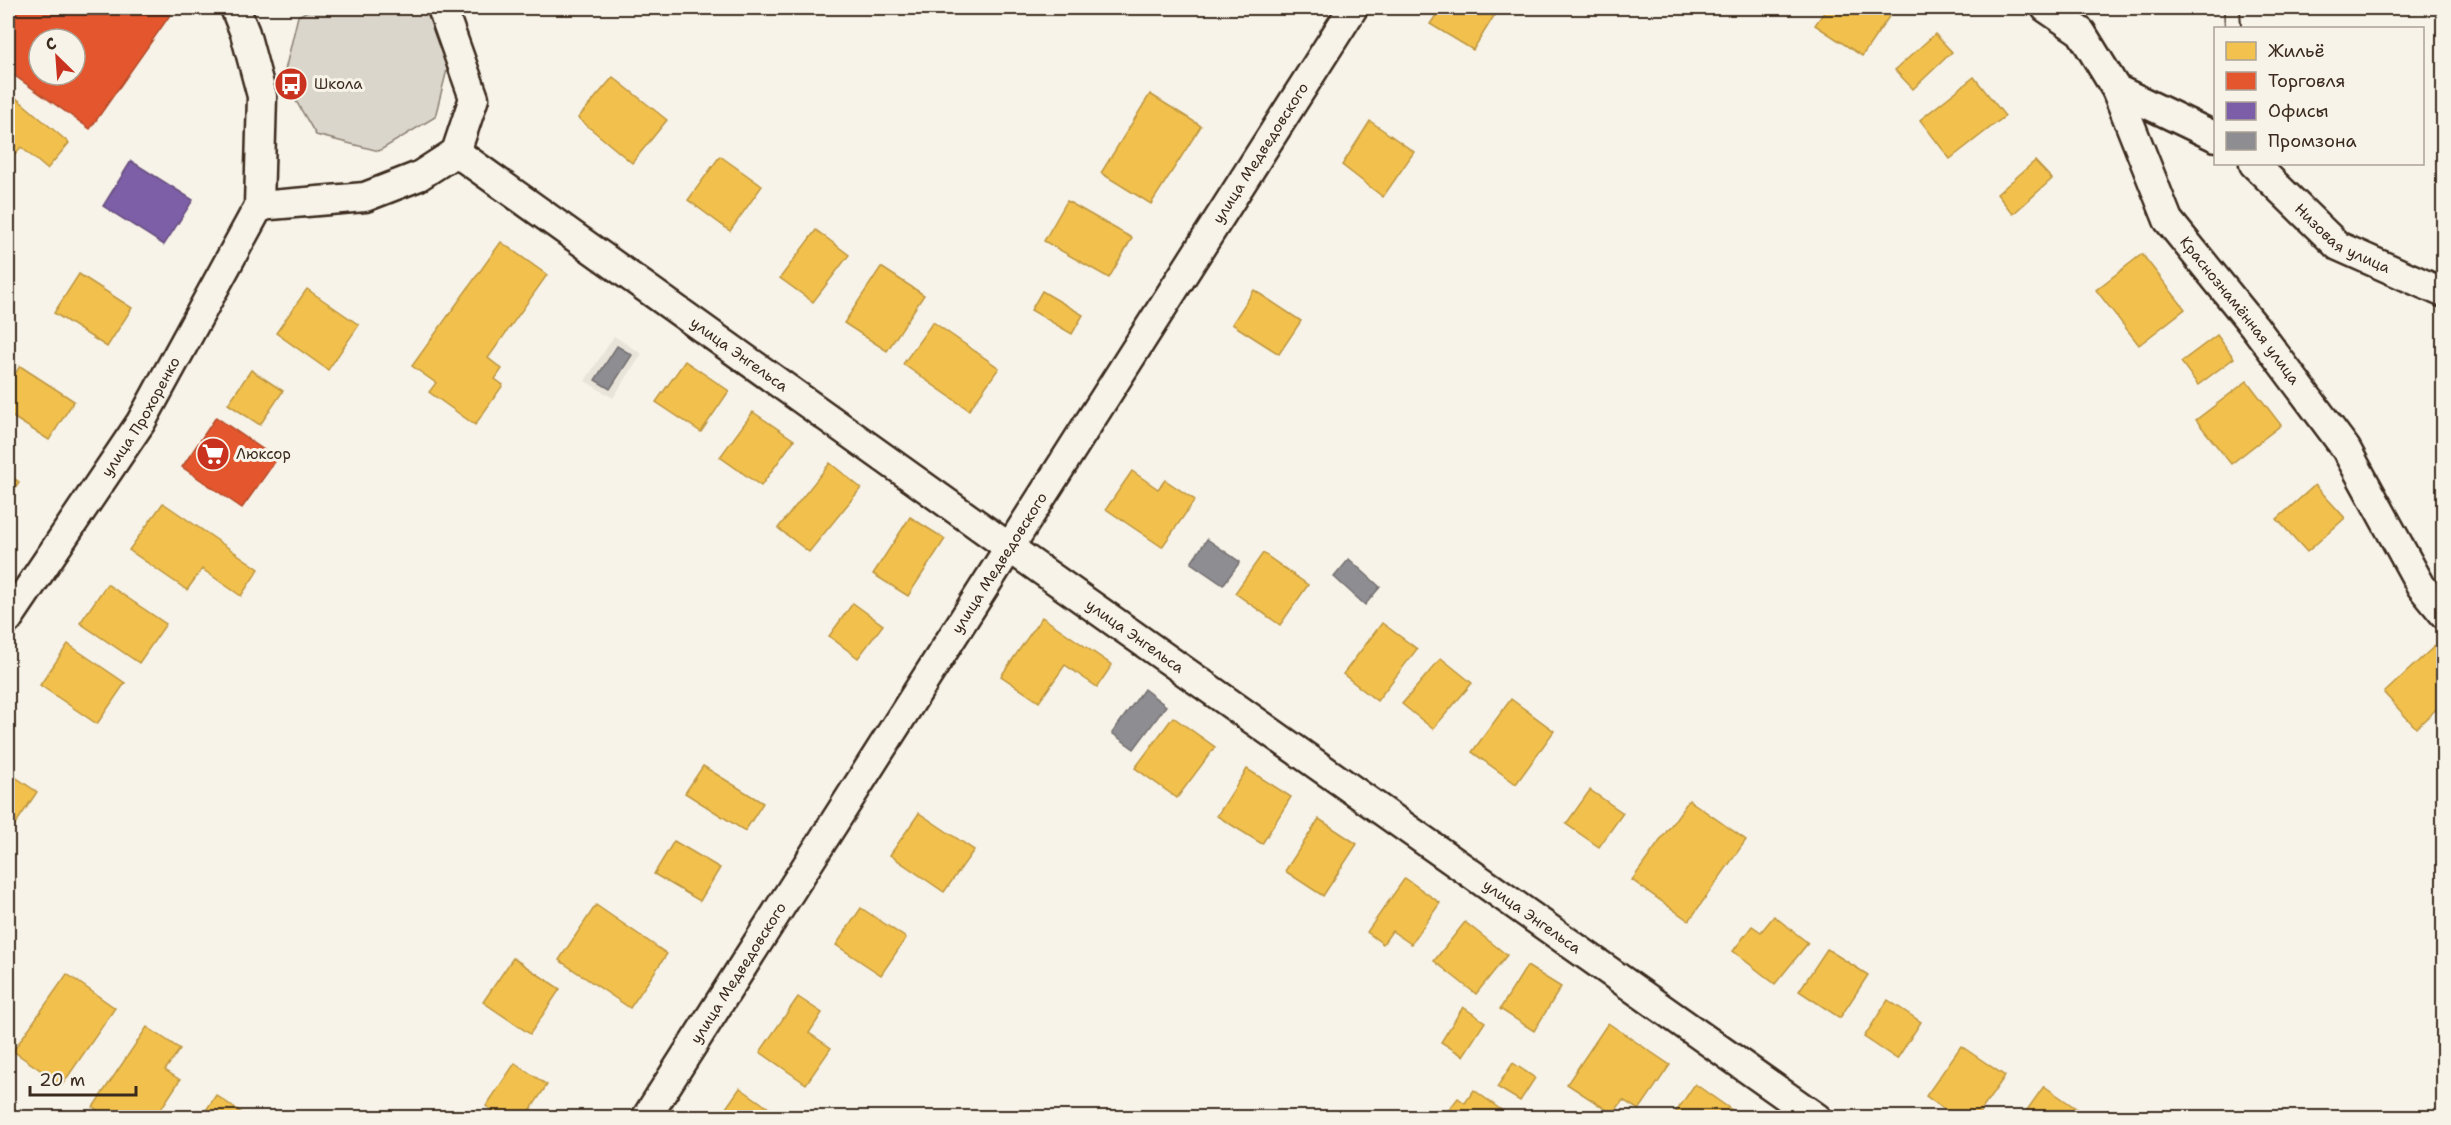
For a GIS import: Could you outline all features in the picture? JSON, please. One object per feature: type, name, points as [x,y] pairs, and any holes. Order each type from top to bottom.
[{"type":"street","name":"улица Прохоренко","points":[[8,618],[141,422],[259,206],[262,96],[245,33],[235,8]]},
{"type":"street","points":[[259,206],[365,197],[419,176],[456,152],[474,98],[442,8]]},
{"type":"street","name":"улица Медведовского","points":[[646,1118],[1353,8]]},
{"type":"street","name":"Краснознамённая улица","points":[[2046,8],[2083,20],[2116,89],[2168,219],[2346,448],[2421,586],[2444,614]]},
{"type":"street","points":[[2116,89],[2214,135]]},
{"type":"street","name":"улица Энгельса","points":[[456,152],[1010,548],[1817,1118]]},
{"type":"street","name":"Низовая улица","points":[[2255,165],[2338,246],[2444,293]]},
{"type":"lane","points":[[2232,8],[2233,27]]},
{"type":"shaded area","points":[[313,8],[423,8],[451,54],[435,117],[379,151],[316,135],[283,79],[298,16]]},
{"type":"shaded area","points":[[614,336],[642,354],[613,398],[585,381]]},
{"type":"building: Жильё","points":[[1441,8],[1492,8],[1497,11],[1473,50],[1430,24]]},
{"type":"building: Жильё","points":[[1827,8],[1895,8],[1862,56],[1815,25]]},
{"type":"building: Жильё","points":[[1935,34],[1952,52],[1913,89],[1895,70]]},
{"type":"building: Жильё","points":[[613,77],[667,120],[632,163],[578,118]]},
{"type":"building: Жильё","points":[[1974,77],[2005,116],[1950,159],[1920,120]]},
{"type":"building: Жильё","points":[[8,91],[69,143],[47,169],[21,147],[8,162]]},
{"type":"building: Жильё","points":[[1150,94],[1201,126],[1151,204],[1101,173]]},
{"type":"building: Жильё","points":[[1370,121],[1414,152],[1383,197],[1342,165]]},
{"type":"building: Жильё","points":[[720,156],[762,186],[730,231],[688,200]]},
{"type":"building: Жильё","points":[[2035,161],[2052,179],[2013,214],[1997,194]]},
{"type":"building: Жильё","points":[[1067,201],[1132,238],[1109,278],[1044,241]]},
{"type":"building: Жильё","points":[[816,230],[849,255],[813,302],[780,278]]},
{"type":"building: Жильё","points":[[501,242],[547,275],[488,358],[502,369],[495,379],[503,385],[475,425],[429,392],[436,383],[412,366]]},
{"type":"building: Жильё","points":[[2142,254],[2185,309],[2139,345],[2096,290]]},
{"type":"building: Жильё","points":[[881,267],[924,295],[887,351],[844,323]]},
{"type":"building: Жильё","points":[[79,274],[132,308],[107,347],[54,313]]},
{"type":"building: Жильё","points":[[307,289],[359,325],[328,370],[276,333]]},
{"type":"building: Жильё","points":[[1254,290],[1301,321],[1279,354],[1232,324]]},
{"type":"building: Жильё","points":[[1042,291],[1083,315],[1072,334],[1031,310]]},
{"type":"building: Жильё","points":[[933,322],[999,368],[969,410],[903,364]]},
{"type":"building: Жильё","points":[[2217,335],[2234,358],[2198,385],[2181,362]]},
{"type":"building: Жильё","points":[[685,361],[729,391],[701,432],[656,402]]},
{"type":"building: Жильё","points":[[20,366],[74,401],[49,440],[8,414],[8,385]]},
{"type":"building: Жильё","points":[[251,370],[283,391],[260,425],[228,404]]},
{"type":"building: Жильё","points":[[2247,381],[2281,425],[2231,464],[2196,420]]},
{"type":"building: Жильё","points":[[753,412],[794,440],[761,486],[720,457]]},
{"type":"building: Жильё","points":[[830,463],[861,488],[809,552],[778,528]]},
{"type":"building: Жильё","points":[[1132,471],[1158,489],[1165,480],[1195,500],[1162,547],[1106,509]]},
{"type":"building: Жильё","points":[[8,474],[19,482],[8,498]]},
{"type":"building: Жильё","points":[[2315,485],[2345,518],[2307,552],[2277,519]]},
{"type":"building: Жильё","points":[[163,503],[259,569],[241,596],[202,569],[187,590],[129,550]]},
{"type":"building: Жильё","points":[[910,517],[945,539],[908,596],[873,574]]},
{"type":"building: Жильё","points":[[1263,553],[1308,585],[1280,625],[1235,593]]},
{"type":"building: Жильё","points":[[107,584],[166,624],[139,663],[80,623]]},
{"type":"building: Жильё","points":[[853,603],[883,625],[858,658],[829,636]]},
{"type":"building: Жильё","points":[[1042,617],[1112,665],[1097,687],[1065,665],[1039,702],[1001,676]]},
{"type":"building: Жильё","points":[[1382,623],[1417,649],[1377,701],[1343,674]]},
{"type":"building: Жильё","points":[[2440,641],[2444,645],[2444,702],[2416,728],[2384,693]]},
{"type":"building: Жильё","points":[[68,644],[125,683],[97,724],[40,685]]},
{"type":"building: Жильё","points":[[1441,658],[1472,683],[1433,729],[1402,704]]},
{"type":"building: Жильё","points":[[1511,699],[1554,731],[1516,784],[1472,752]]},
{"type":"building: Жильё","points":[[1173,717],[1215,747],[1177,798],[1135,768]]},
{"type":"building: Жильё","points":[[703,766],[763,803],[745,831],[685,793]]},
{"type":"building: Жильё","points":[[1247,769],[1291,797],[1262,844],[1217,816]]},
{"type":"building: Жильё","points":[[8,772],[37,792],[8,835]]},
{"type":"building: Жильё","points":[[1590,790],[1623,813],[1599,847],[1566,824]]},
{"type":"building: Жильё","points":[[1689,800],[1746,840],[1689,921],[1632,880]]},
{"type":"building: Жильё","points":[[919,813],[974,850],[944,892],[890,855]]},
{"type":"building: Жильё","points":[[1319,819],[1357,844],[1323,896],[1285,871]]},
{"type":"building: Жильё","points":[[674,841],[720,868],[700,901],[654,874]]},
{"type":"building: Жильё","points":[[1405,878],[1440,903],[1411,944],[1392,931],[1383,944],[1367,932]]},
{"type":"building: Жильё","points":[[596,905],[667,954],[630,1008],[559,960]]},
{"type":"building: Жильё","points":[[861,908],[906,938],[881,975],[836,945]]},
{"type":"building: Жильё","points":[[1774,916],[1808,943],[1775,984],[1733,951],[1752,926],[1761,932]]},
{"type":"building: Жильё","points":[[1465,922],[1507,955],[1476,994],[1434,961]]},
{"type":"building: Жильё","points":[[1827,949],[1868,975],[1840,1018],[1799,991]]},
{"type":"building: Жильё","points":[[513,958],[560,989],[530,1034],[483,1002]]},
{"type":"building: Жильё","points":[[1527,966],[1561,987],[1534,1031],[1500,1009]]},
{"type":"building: Жильё","points":[[67,974],[115,1008],[62,1085],[13,1051]]},
{"type":"building: Жильё","points":[[798,997],[822,1013],[809,1033],[831,1048],[806,1084],[760,1052]]},
{"type":"building: Жильё","points":[[1888,1000],[1921,1022],[1897,1059],[1864,1037]]},
{"type":"building: Жильё","points":[[1463,1007],[1485,1022],[1463,1056],[1441,1042]]},
{"type":"building: Жильё","points":[[1608,1023],[1670,1065],[1639,1110],[1623,1100],[1613,1114],[1567,1084]]},
{"type":"building: Жильё","points":[[147,1027],[180,1049],[165,1070],[180,1080],[155,1118],[109,1118],[93,1107]]},
{"type":"building: Жильё","points":[[1961,1046],[2005,1076],[1976,1118],[1956,1118],[1926,1096]]},
{"type":"building: Жильё","points":[[515,1063],[547,1085],[525,1118],[503,1118],[486,1106]]},
{"type":"building: Жильё","points":[[1513,1063],[1535,1078],[1520,1101],[1497,1087]]},
{"type":"building: Жильё","points":[[1695,1084],[1733,1111],[1728,1118],[1672,1118]]},
{"type":"building: Жильё","points":[[2044,1086],[2090,1118],[2038,1118],[2027,1110]]},
{"type":"building: Жильё","points":[[740,1088],[783,1118],[719,1118]]},
{"type":"building: Жильё","points":[[1474,1090],[1512,1118],[1451,1118],[1453,1115],[1448,1111],[1458,1098],[1465,1103]]},
{"type":"building: Жильё","points":[[216,1095],[249,1118],[201,1118]]},
{"type":"building: Торговля","points":[[8,8],[175,8],[90,129],[31,87],[87,87],[87,27],[27,27],[27,84],[8,71]]},
{"type":"building: Торговля","points":[[216,417],[277,459],[242,508],[182,467]]},
{"type":"building: Офисы","points":[[131,161],[193,200],[164,245],[103,206]]},
{"type":"building: Промзона","points":[[617,346],[632,355],[610,389],[595,380]]},
{"type":"building: Промзона","points":[[1207,539],[1240,562],[1223,585],[1191,563]]},
{"type":"building: Промзона","points":[[1349,559],[1380,587],[1365,605],[1334,577]]},
{"type":"building: Промзона","points":[[1144,689],[1166,706],[1134,749],[1112,733]]},
{"type":"place","name":"Школа","points":[[291,84]]},
{"type":"place","name":"Люксор","points":[[213,454]]}]
